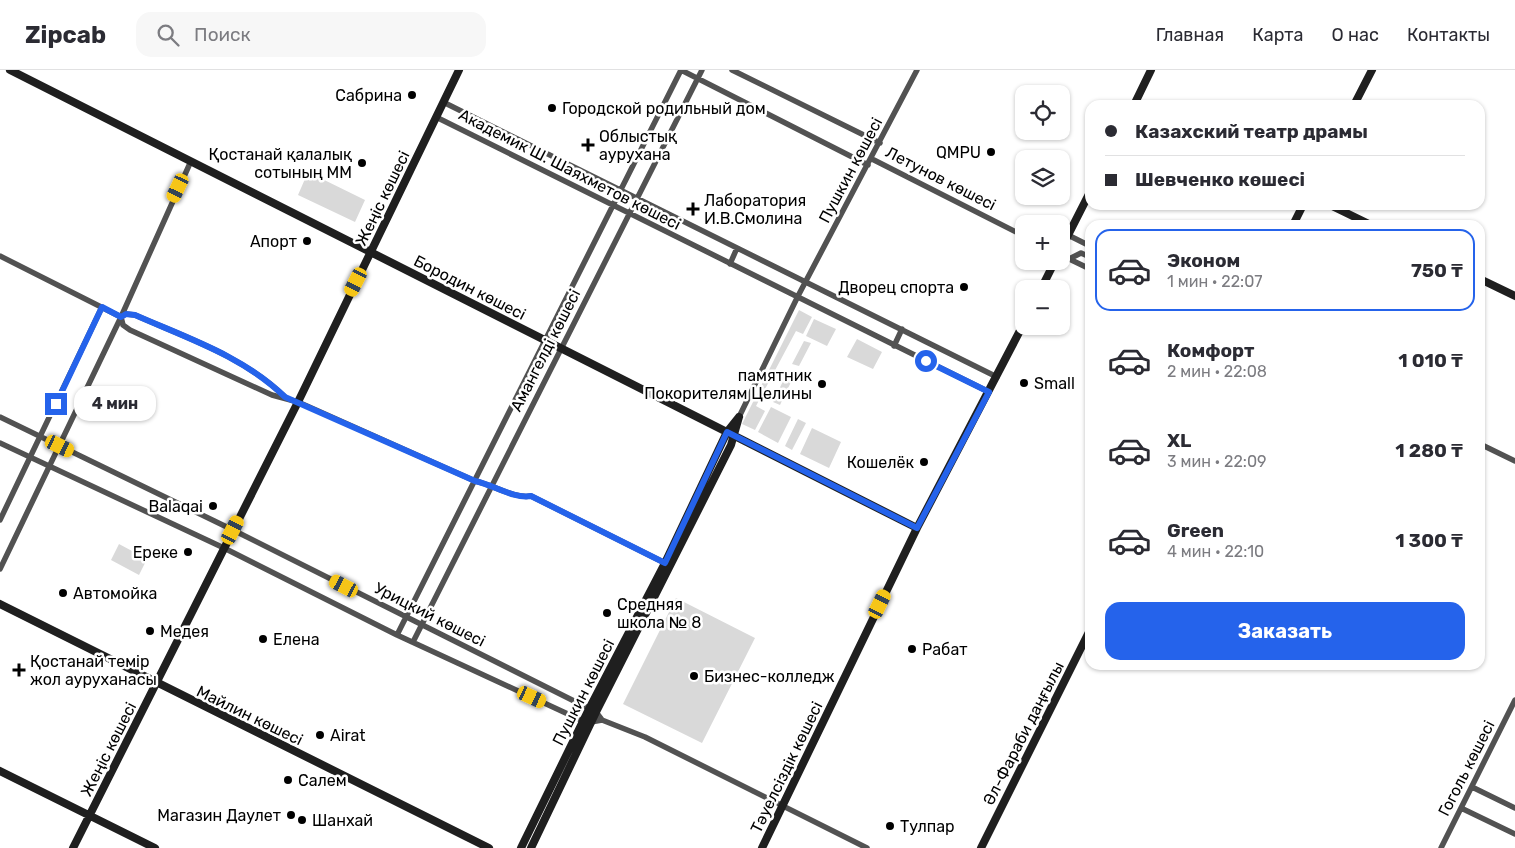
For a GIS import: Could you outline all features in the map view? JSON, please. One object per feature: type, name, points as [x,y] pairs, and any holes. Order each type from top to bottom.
[{"type":"street","name":"Бородин көшесі","points":[[10,70],[917,528]]},
{"type":"street","name":"Жеңіс көшесі","points":[[73,848],[298,402],[459,70]]},
{"type":"street","name":"Летунов көшесі","points":[[681,70],[1015,232]]},
{"type":"street","name":"Амангелді көшесі","points":[[397,635],[681,70]]},
{"type":"street","name":"Амангелді көшесі","points":[[413,642],[702,70]]},
{"type":"street","name":"Летунов көшесі","points":[[732,70],[880,143]]},
{"type":"street","name":"Пушкин көшесі","points":[[531,848],[592,711],[668,565],[798,296],[917,70]]},
{"type":"street","points":[[1136,100],[1150,70]]},
{"type":"street","points":[[1357,100],[1372,70]]},
{"type":"street","name":"Академик Ш. Шаяхметов көшесі","points":[[443,102],[997,377]]},
{"type":"street","name":"Академик Ш. Шаяхметов көшесі","points":[[436,117],[989,392]]},
{"type":"street","points":[[0,569],[121,317],[191,161]]},
{"type":"street","points":[[1070,231],[1085,202]]},
{"type":"street","points":[[1340,210],[1361,220]]},
{"type":"street","points":[[1070,236],[1085,244]]},
{"type":"street","points":[[730,264],[737,248]]},
{"type":"street","points":[[1070,258],[1081,253],[1085,255]]},
{"type":"street","points":[[0,256],[121,317],[124,325],[130,330],[272,395],[298,402],[475,481],[492,485],[520,498],[531,496],[668,565]]},
{"type":"street","points":[[1070,258],[1085,266]]},
{"type":"street","points":[[1485,282],[1515,296]]},
{"type":"street","points":[[0,520],[102,307]]},
{"type":"street","points":[[121,317],[126,314],[135,315],[232,358],[268,381],[285,397]]},
{"type":"street","points":[[894,346],[902,329]]},
{"type":"street","name":"Тәуелсіздік көшесі","points":[[762,848],[917,528],[1018,335]]},
{"type":"street","name":"Урицкий көшесі","points":[[0,417],[407,617],[592,711],[602,720]]},
{"type":"street","name":"Урицкий көшесі","points":[[0,444],[224,548],[397,635],[587,722]]},
{"type":"street","points":[[1485,447],[1515,462]]},
{"type":"street","name":"Майлин көшесі","points":[[0,604],[156,684],[489,848]]},
{"type":"street","name":"Әл-Фараби даңғылы","points":[[981,848],[1085,640]]},
{"type":"street","name":"Гоголь көшесі","points":[[1441,848],[1515,700]]},
{"type":"street","points":[[587,722],[602,720],[646,737],[867,848]]},
{"type":"street","name":"Пушкин көшесі","points":[[521,848],[587,722]]},
{"type":"street","points":[[0,772],[155,848]]},
{"type":"street","points":[[1472,787],[1515,808]]},
{"type":"street","points":[[1461,808],[1515,834]]},
{"type":"shaded area","points":[[308,172],[365,200],[355,222],[298,195]]},
{"type":"shaded area","points":[[799,310],[812,317],[803,334],[796,331],[756,406],[765,411],[755,430],[742,424]]},
{"type":"shaded area","points":[[814,319],[836,329],[827,346],[806,336]]},
{"type":"shaded area","points":[[857,339],[882,352],[873,369],[847,357]]},
{"type":"shaded area","points":[[804,341],[811,343],[799,366],[792,364]]},
{"type":"shaded area","points":[[784,379],[791,382],[780,405],[773,402]]},
{"type":"shaded area","points":[[771,407],[791,417],[778,443],[758,432]]},
{"type":"shaded area","points":[[798,419],[806,423],[792,450],[785,446]]},
{"type":"shaded area","points":[[812,428],[841,442],[829,468],[800,454]]},
{"type":"shaded area","points":[[119,544],[147,559],[139,575],[111,560]]},
{"type":"shaded area","points":[[676,598],[755,638],[702,743],[623,704]]},
{"type":"place","name":"Сабрина","points":[[412,95]]},
{"type":"place","name":"Городской родильный дом","points":[[552,108]]},
{"type":"place","name":"Облыстық аурухана","points":[[588,145]]},
{"type":"place","name":"QMPU","points":[[991,152]]},
{"type":"place","name":"Қостанай қалалық сотының ММ","points":[[362,163]]},
{"type":"place","name":"Лаборатория И.В.Смолина","points":[[693,209]]},
{"type":"place","name":"Апорт","points":[[307,241]]},
{"type":"place","name":"Дворец спорта","points":[[964,287]]},
{"type":"place","name":"Small","points":[[1024,383]]},
{"type":"place","name":"памятник Покорителям Целины","points":[[822,384]]},
{"type":"place","name":"Кошелёк","points":[[924,462]]},
{"type":"place","name":"Balaqai","points":[[213,506]]},
{"type":"place","name":"Ереке","points":[[188,552]]},
{"type":"place","name":"Автомойка","points":[[63,593]]},
{"type":"place","name":"Средняя школа № 8","points":[[607,613]]},
{"type":"place","name":"Медея","points":[[150,631]]},
{"type":"place","name":"Елена","points":[[263,639]]},
{"type":"place","name":"Рабат","points":[[912,649]]},
{"type":"place","name":"Қостанай темір жол ауруханасы","points":[[19,670]]},
{"type":"place","name":"Бизнес-колледж","points":[[694,676]]},
{"type":"place","name":"Airat","points":[[320,735]]},
{"type":"place","name":"Салем","points":[[288,780]]},
{"type":"place","name":"Магазин Даулет","points":[[291,815]]},
{"type":"place","name":"Шанхай","points":[[302,820]]},
{"type":"place","name":"Тулпар","points":[[890,826]]},
{"type":"route","points":[[56,404],[102,307],[121,317],[126,314],[135,315],[232,358],[259,374],[285,397],[475,481],[492,485],[520,498],[531,496],[665,563],[727,432],[917,528],[989,392],[926,361]]}]
